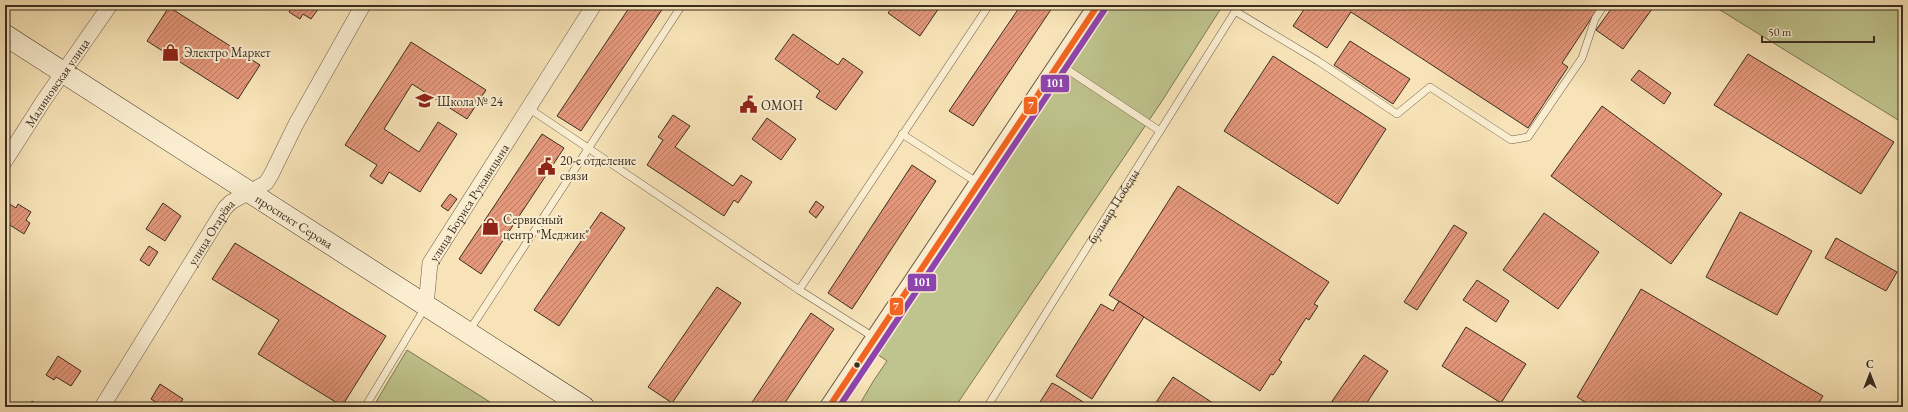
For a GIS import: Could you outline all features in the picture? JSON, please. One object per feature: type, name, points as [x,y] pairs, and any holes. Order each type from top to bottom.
[{"type":"main road","name":"проспект Серова","points":[[5,35],[584,407]]},
{"type":"street","name":"Малиновская улица","points":[[5,161],[110,5]]},
{"type":"street","name":"улица Огарёва","points":[[102,407],[225,208],[231,202],[266,183],[296,124],[363,5]]},
{"type":"street","name":"улица Бориса Рукавицына","points":[[426,306],[430,263],[527,107],[594,5]]},
{"type":"street","points":[[834,405],[875,338],[1098,5]]},
{"type":"lane","points":[[468,333],[682,5]]},
{"type":"lane","points":[[800,290],[902,134],[989,5]]},
{"type":"lane","points":[[1237,8],[1397,114],[1430,87],[1511,140],[1528,137],[1545,113],[1582,58],[1595,19],[1604,5]]},
{"type":"lane","name":"бульвар Победы","points":[[987,407],[1237,8]]},
{"type":"lane","points":[[1059,64],[1160,131]]},
{"type":"lane","points":[[527,107],[800,290],[875,338]]},
{"type":"lane","points":[[902,134],[979,184]]},
{"type":"lane","name":"улица Бориса Рукавицына","points":[[365,407],[426,306]]},
{"type":"green space","points":[[1107,5],[1223,5],[1162,101],[955,407],[858,407],[887,361],[874,352]]},
{"type":"green space","points":[[1712,5],[1903,5],[1903,123]]},
{"type":"green space","points":[[407,350],[498,407],[373,407]]},
{"type":"building","points":[[293,5],[321,5],[311,19],[303,14],[300,19],[289,12]]},
{"type":"building","points":[[631,5],[665,5],[581,131],[557,116]]},
{"type":"building","points":[[894,5],[941,5],[920,36],[888,13]]},
{"type":"building","points":[[1021,5],[1047,5],[1052,8],[973,126],[949,111]]},
{"type":"building","points":[[1307,5],[1600,5],[1562,63],[1568,67],[1528,128],[1351,12],[1327,48],[1293,26]]},
{"type":"building","points":[[1614,5],[1655,5],[1623,49],[1596,30]]},
{"type":"building","points":[[169,7],[260,65],[238,99],[147,41]]},
{"type":"building","points":[[793,34],[838,65],[843,58],[863,72],[836,110],[816,97],[820,91],[775,59]]},
{"type":"building","points":[[1350,41],[1410,79],[1393,104],[1334,65]]},
{"type":"building","points":[[411,42],[486,90],[467,119],[412,84],[384,129],[419,152],[438,122],[457,134],[420,192],[389,172],[382,184],[370,176],[377,165],[345,145]]},
{"type":"building","points":[[1748,54],[1894,142],[1861,194],[1714,105]]},
{"type":"building","points":[[1273,56],[1386,129],[1338,204],[1224,131]]},
{"type":"building","points":[[1639,70],[1671,93],[1664,104],[1631,80]]},
{"type":"building","points":[[1602,106],[1722,194],[1671,264],[1551,176]]},
{"type":"building","points":[[673,115],[690,126],[675,147],[733,186],[741,175],[752,182],[738,203],[734,200],[724,216],[647,165],[663,140],[658,137]]},
{"type":"building","points":[[767,118],[796,139],[781,160],[752,139]]},
{"type":"building","points":[[542,134],[564,148],[481,274],[459,259]]},
{"type":"building","points":[[912,165],[936,181],[852,309],[828,293]]},
{"type":"building","points":[[1178,186],[1329,282],[1314,304],[1318,306],[1309,320],[1306,318],[1279,360],[1282,362],[1273,375],[1271,374],[1260,391],[1109,295]]},
{"type":"building","points":[[450,194],[457,199],[448,211],[441,206]]},
{"type":"building","points":[[816,201],[824,207],[816,218],[809,212]]},
{"type":"building","points":[[8,203],[16,208],[18,204],[31,212],[26,220],[30,223],[24,234],[5,222],[5,207]]},
{"type":"building","points":[[163,203],[181,216],[165,241],[146,229]]},
{"type":"building","points":[[601,212],[625,228],[559,326],[534,310]]},
{"type":"building","points":[[1740,212],[1812,251],[1777,315],[1706,277]]},
{"type":"building","points":[[1544,213],[1599,252],[1558,309],[1503,270]]},
{"type":"building","points":[[1454,225],[1467,233],[1417,310],[1404,302]]},
{"type":"building","points":[[1836,238],[1897,272],[1886,291],[1825,258]]},
{"type":"building","points":[[235,243],[386,336],[342,406],[258,354],[279,320],[212,279]]},
{"type":"building","points":[[149,246],[158,252],[149,266],[140,260]]},
{"type":"building","points":[[1477,280],[1509,301],[1496,322],[1463,300]]},
{"type":"building","points":[[717,287],[741,303],[672,403],[648,387]]},
{"type":"building","points":[[1641,289],[1823,396],[1816,407],[1593,407],[1577,397]]},
{"type":"building","points":[[1119,301],[1144,317],[1092,399],[1056,376],[1101,304],[1113,311]]},
{"type":"building","points":[[811,313],[834,329],[782,407],[749,407]]},
{"type":"building","points":[[1466,327],[1526,364],[1501,403],[1442,366]]},
{"type":"building","points":[[1364,355],[1388,371],[1364,407],[1328,407]]},
{"type":"building","points":[[58,356],[81,371],[71,386],[56,377],[54,380],[46,375]]},
{"type":"building","points":[[1173,377],[1219,407],[1153,407]]},
{"type":"building","points":[[1052,383],[1058,386],[1091,407],[1037,407]]},
{"type":"building","points":[[160,384],[183,399],[178,407],[163,407],[151,399]]},
{"type":"building","points":[[32,401],[41,407],[21,407],[25,402],[29,405]]},
{"type":"transit line","name":"7","points":[[829,407],[1098,5]]},
{"type":"transit line","name":"101","points":[[839,407],[1105,9]]},
{"type":"place","name":"Электро Маркет","points":[[171,52]]},
{"type":"place","name":"Школа № 24","points":[[424,101]]},
{"type":"place","name":"ОМОН","points":[[748,105]]},
{"type":"place","name":"20-е отделение связи","points":[[547,167]]},
{"type":"place","name":"Сервисный центр \"Меджик\"","points":[[490,226]]}]
